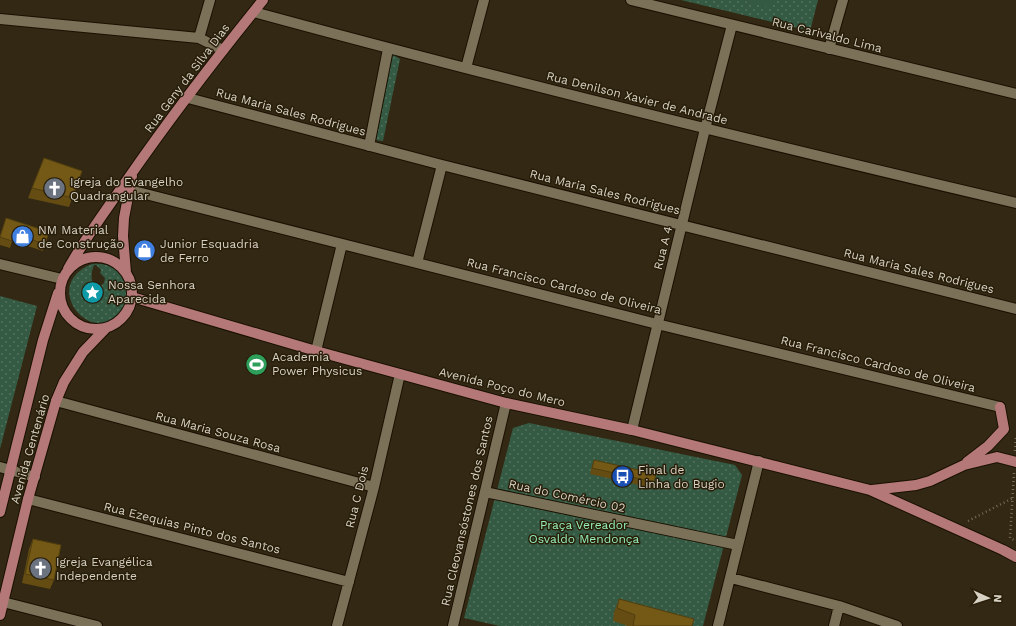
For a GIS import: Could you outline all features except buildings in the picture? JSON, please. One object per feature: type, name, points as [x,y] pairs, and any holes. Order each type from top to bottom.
[{"type":"main road","name":"Rua Geny da Silva Dias","points":[[68,269],[79,250],[126,188],[132,173],[223,50],[264,0]]},
{"type":"main road","name":"Rua Geny da Silva Dias","points":[[126,188],[123,236],[126,273]]},
{"type":"main road","points":[[98,256],[109,259],[118,264],[126,273],[132,287],[132,297],[124,316],[117,323],[106,328],[95,330],[83,327],[73,322],[65,313],[60,303],[59,291],[62,279],[68,269],[77,262],[87,257],[98,256]]},
{"type":"main road","name":"Avenida Centenário","points":[[0,512],[5,468],[59,291]]},
{"type":"main road","name":"Avenida Poço do Mero","points":[[132,297],[316,351],[506,402],[632,430],[870,490],[1016,557]]},
{"type":"main road","name":"Avenida Centenário","points":[[0,614],[28,499],[56,402],[64,382],[83,352],[106,328]]},
{"type":"main road","points":[[964,465],[988,446],[1004,429],[1000,407]]},
{"type":"main road","name":"Avenida Poço do Mero","points":[[870,490],[916,485],[930,481],[964,465],[997,457],[1015,462]]},
{"type":"street","points":[[199,38],[210,0]]},
{"type":"street","points":[[466,68],[484,0]]},
{"type":"street","name":"Rua Carivaldo Lima","points":[[631,0],[1016,94]]},
{"type":"street","points":[[830,49],[843,0]]},
{"type":"street","name":"Rua Denilson Xavier de Andrade","points":[[254,12],[388,49],[705,129],[1016,203]]},
{"type":"street","points":[[0,19],[199,38],[223,50]]},
{"type":"street","name":"Rua A 4","points":[[632,430],[705,129],[732,25]]},
{"type":"street","points":[[369,146],[388,49]]},
{"type":"street","name":"Rua Maria Sales Rodrigues","points":[[188,98],[442,165],[1016,309]]},
{"type":"street","points":[[418,263],[442,165]]},
{"type":"street","name":"Rua Francisco Cardoso de Oliveira","points":[[126,188],[657,324],[1000,407]]},
{"type":"street","points":[[316,351],[342,244]]},
{"type":"street","points":[[0,264],[62,279]]},
{"type":"street","name":"Rua C Dois","points":[[337,626],[374,487],[400,374]]},
{"type":"street","name":"Rua Maria Souza Rosa","points":[[56,402],[374,487]]},
{"type":"street","name":"Rua Cleovansóstones dos Santos","points":[[453,626],[506,402]]},
{"type":"street","points":[[718,626],[759,461]]},
{"type":"street","points":[[5,468],[35,477]]},
{"type":"street","name":"Rua do Comércio 02","points":[[485,492],[738,545]]},
{"type":"street","name":"Rua Ezequias Pinto dos Santos","points":[[28,499],[349,582]]},
{"type":"street","points":[[731,578],[839,606],[897,626]]},
{"type":"street","points":[[3,602],[97,626]]},
{"type":"street","points":[[834,626],[839,606]]},
{"type":"path","points":[[1016,437],[1010,538],[1016,541]]},
{"type":"path","points":[[968,521],[1013,498]]},
{"type":"green space","points":[[681,0],[818,0],[810,31]]},
{"type":"green space","points":[[741,0],[773,0],[771,8]]},
{"type":"green space","points":[[392,54],[400,59],[383,141],[376,140]]},
{"type":"green space","points":[[92,264],[103,264],[108,265],[121,274],[126,284],[127,299],[121,313],[108,322],[96,323],[84,318],[75,309],[70,298],[70,285],[77,273]],"holes":[[[94,265],[101,270],[100,273],[105,278],[104,283],[99,287],[92,281],[92,271]]]},
{"type":"green space","points":[[0,296],[37,306],[0,449]]},
{"type":"green space","name":"Praça Vereador Osvaldo Mendonça","points":[[529,423],[735,465],[742,475],[703,626],[500,626],[464,618],[513,428]]},
{"type":"place","name":"Igreja do Evangelho Quadrangular","points":[[54,189]]},
{"type":"place","name":"NM Material de Construção","points":[[22,237]]},
{"type":"place","name":"Junior Esquadria de Ferro","points":[[145,251]]},
{"type":"place","name":"Nossa Senhora Aparecida","points":[[93,292]]},
{"type":"place","name":"Academia Power Physicus","points":[[257,364]]},
{"type":"place","name":"Final de Linha do Bugio","points":[[622,477]]},
{"type":"place","name":"Igreja Evangélica Independente","points":[[40,569]]}]
